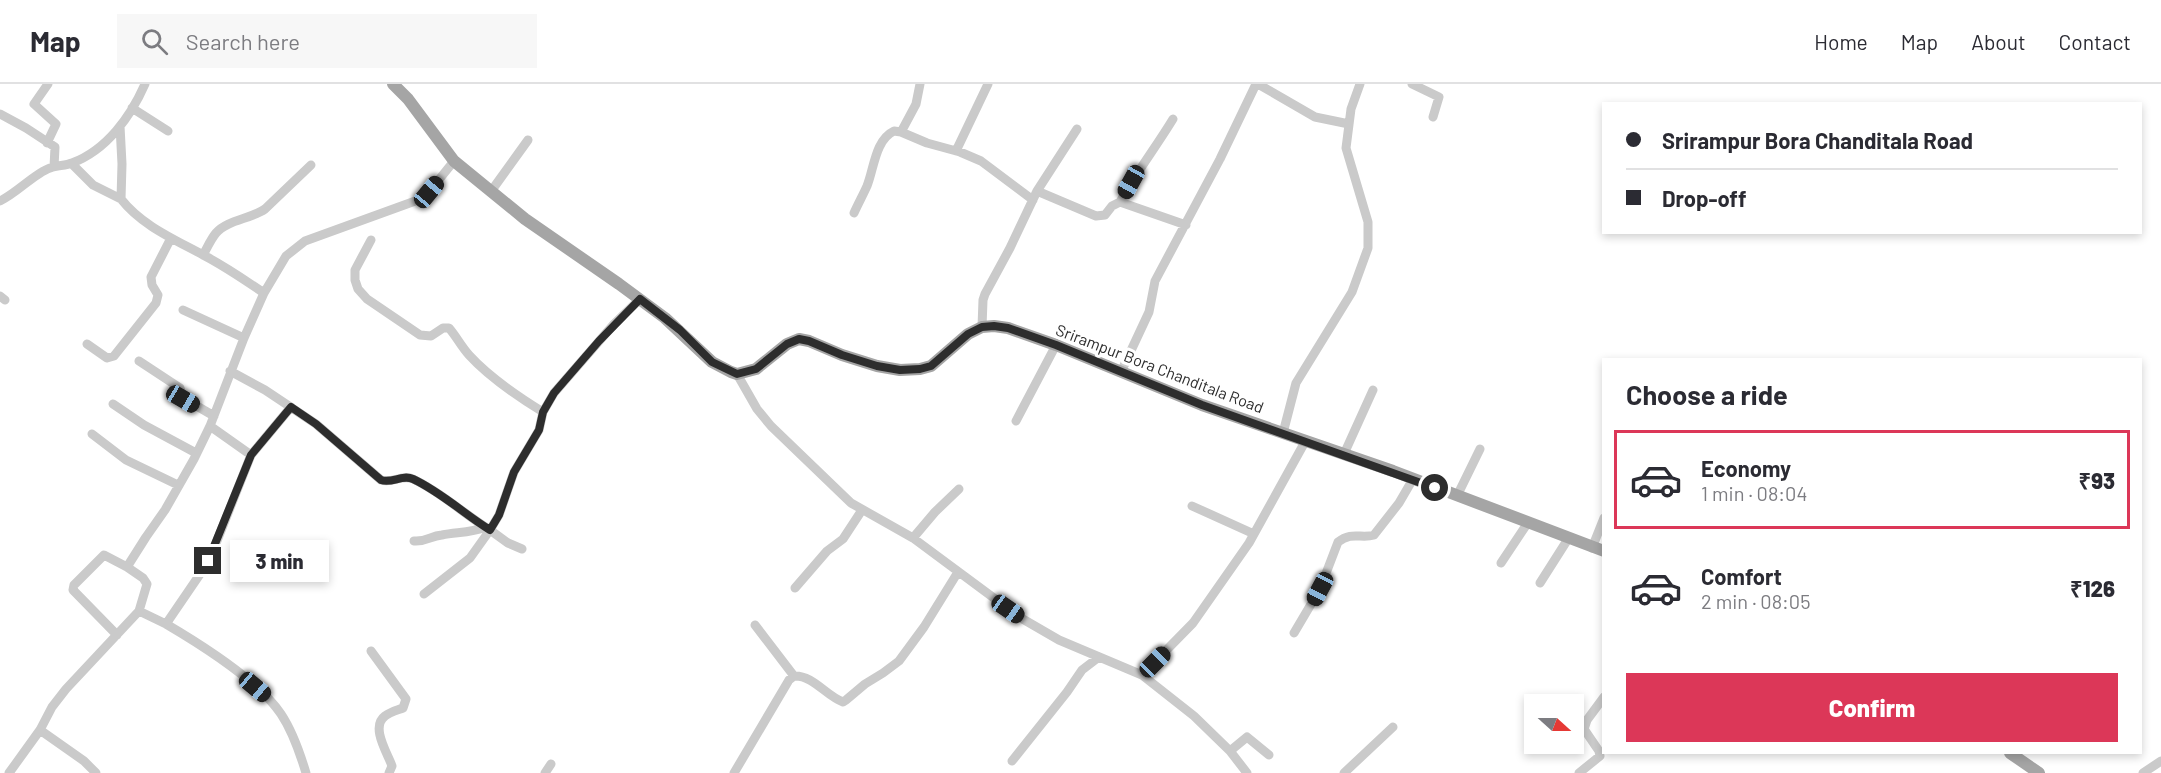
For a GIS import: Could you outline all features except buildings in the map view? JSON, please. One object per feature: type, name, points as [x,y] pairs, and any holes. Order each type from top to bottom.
[{"type":"main road","points":[[395,85],[454,161],[525,219],[640,299],[680,330],[712,362],[737,374],[756,369],[787,344],[799,339],[877,366],[900,370],[920,369],[931,366],[968,334],[982,327]]},
{"type":"main road","name":"Srirampur Bora Chanditala Road","points":[[982,327],[1008,328],[1056,345],[1202,405],[1306,440],[1598,549]]},
{"type":"main road","points":[[2011,754],[2039,773]]},
{"type":"street","points":[[47,143],[56,124],[34,105],[48,84]]},
{"type":"street","points":[[0,201],[11,196],[49,168],[72,164],[110,139],[132,108],[145,84]]},
{"type":"street","points":[[901,132],[916,104],[920,84]]},
{"type":"street","points":[[956,151],[988,84]]},
{"type":"street","points":[[1121,372],[1149,312],[1155,281],[1257,84],[1315,117],[1349,124]]},
{"type":"street","points":[[1283,433],[1296,383],[1352,292],[1368,248],[1368,222],[1346,148],[1355,94],[1360,84]]},
{"type":"street","points":[[1412,84],[1439,97],[1433,117]]},
{"type":"street","points":[[132,108],[168,131]]},
{"type":"street","points":[[0,114],[26,128],[55,149],[54,167]]},
{"type":"street","points":[[854,213],[867,186],[883,141],[890,133],[901,132],[981,161],[1035,195],[1100,217],[1120,202],[1137,171],[1156,147],[1173,119]]},
{"type":"street","points":[[120,126],[121,199]]},
{"type":"street","points":[[982,327],[985,294],[1035,195],[1077,129]]},
{"type":"street","points":[[492,190],[528,140]]},
{"type":"street","points":[[127,567],[165,510],[196,453],[212,421],[230,371],[264,293],[286,256],[294,248],[318,236],[418,200],[429,192],[454,161]]},
{"type":"street","points":[[72,164],[93,185],[121,199],[135,214],[264,293]]},
{"type":"street","points":[[203,255],[221,228],[265,209],[311,165]]},
{"type":"street","points":[[1120,202],[1185,225]]},
{"type":"street","points":[[87,344],[107,358],[114,356],[156,303],[158,295],[152,285],[151,277],[171,238]]},
{"type":"street","points":[[371,240],[355,270],[355,280],[363,295],[420,335],[431,336],[443,328],[449,328],[466,352],[482,368],[543,412]]},
{"type":"street","points":[[424,594],[470,558],[487,528],[499,515],[514,472],[539,430],[543,412],[559,387],[614,324],[640,299]]},
{"type":"street","points":[[183,310],[244,338]]},
{"type":"street","points":[[1016,421],[1056,345]]},
{"type":"street","points":[[139,361],[180,388],[183,399],[251,455]]},
{"type":"street","points":[[230,371],[316,424],[381,480],[389,482],[411,478],[455,505],[500,538],[522,549]]},
{"type":"street","points":[[737,374],[757,409],[771,426],[834,488],[862,510],[913,538],[1021,618],[1059,639],[1142,675],[1189,711],[1230,751],[1247,773]]},
{"type":"street","points":[[1344,454],[1373,390]]},
{"type":"street","points":[[113,404],[144,425],[196,453]]},
{"type":"street","points":[[166,624],[208,561],[251,455],[291,407]]},
{"type":"street","points":[[92,434],[126,460],[178,485]]},
{"type":"street","points":[[1142,675],[1192,623],[1254,534],[1306,440]]},
{"type":"street","points":[[1456,496],[1480,449]]},
{"type":"street","points":[[1294,633],[1320,589],[1338,542],[1342,538],[1359,534],[1370,537],[1374,535],[1399,503],[1413,479]]},
{"type":"street","points":[[913,538],[959,489]]},
{"type":"street","points":[[1192,506],[1254,534]]},
{"type":"street","points":[[795,588],[827,551],[847,535],[862,510]]},
{"type":"street","points":[[1501,563],[1527,524]]},
{"type":"street","points":[[414,541],[426,541],[438,535],[465,533],[487,528]]},
{"type":"street","points":[[1598,549],[1602,528]]},
{"type":"street","points":[[1540,583],[1568,539]]},
{"type":"street","points":[[9,773],[66,689],[117,636],[139,611],[147,584],[143,578],[127,567],[104,555],[74,585],[73,590],[117,636]]},
{"type":"street","points":[[734,773],[789,680],[794,676],[800,676],[843,702],[898,661],[935,611],[958,572]]},
{"type":"street","points":[[139,611],[166,624],[228,665],[276,706],[296,742],[306,773]]},
{"type":"street","points":[[755,625],[794,676]]},
{"type":"street","points":[[371,651],[406,699],[403,708],[384,716],[381,722],[381,741],[392,766],[389,773]]},
{"type":"street","points":[[1012,761],[1068,692],[1082,670],[1099,657]]},
{"type":"street","points":[[1579,773],[1600,756],[1584,729],[1587,720],[1602,700]]},
{"type":"street","points":[[1344,773],[1393,727]]},
{"type":"street","points":[[40,730],[84,761],[96,773]]},
{"type":"street","points":[[1230,751],[1247,737],[1269,755]]},
{"type":"street","points":[[2143,773],[2161,761]]},
{"type":"street","points":[[545,773],[551,764]]},
{"type":"route","points":[[208,561],[251,455],[291,407],[316,424],[381,480],[389,482],[411,478],[490,530],[499,515],[514,472],[539,430],[543,412],[554,393],[614,324],[640,299],[680,330],[712,362],[737,374],[756,369],[787,344],[799,339],[877,366],[900,370],[920,369],[931,366],[968,334],[982,327],[1008,328],[1056,345],[1202,405],[1306,440],[1435,488]]}]
